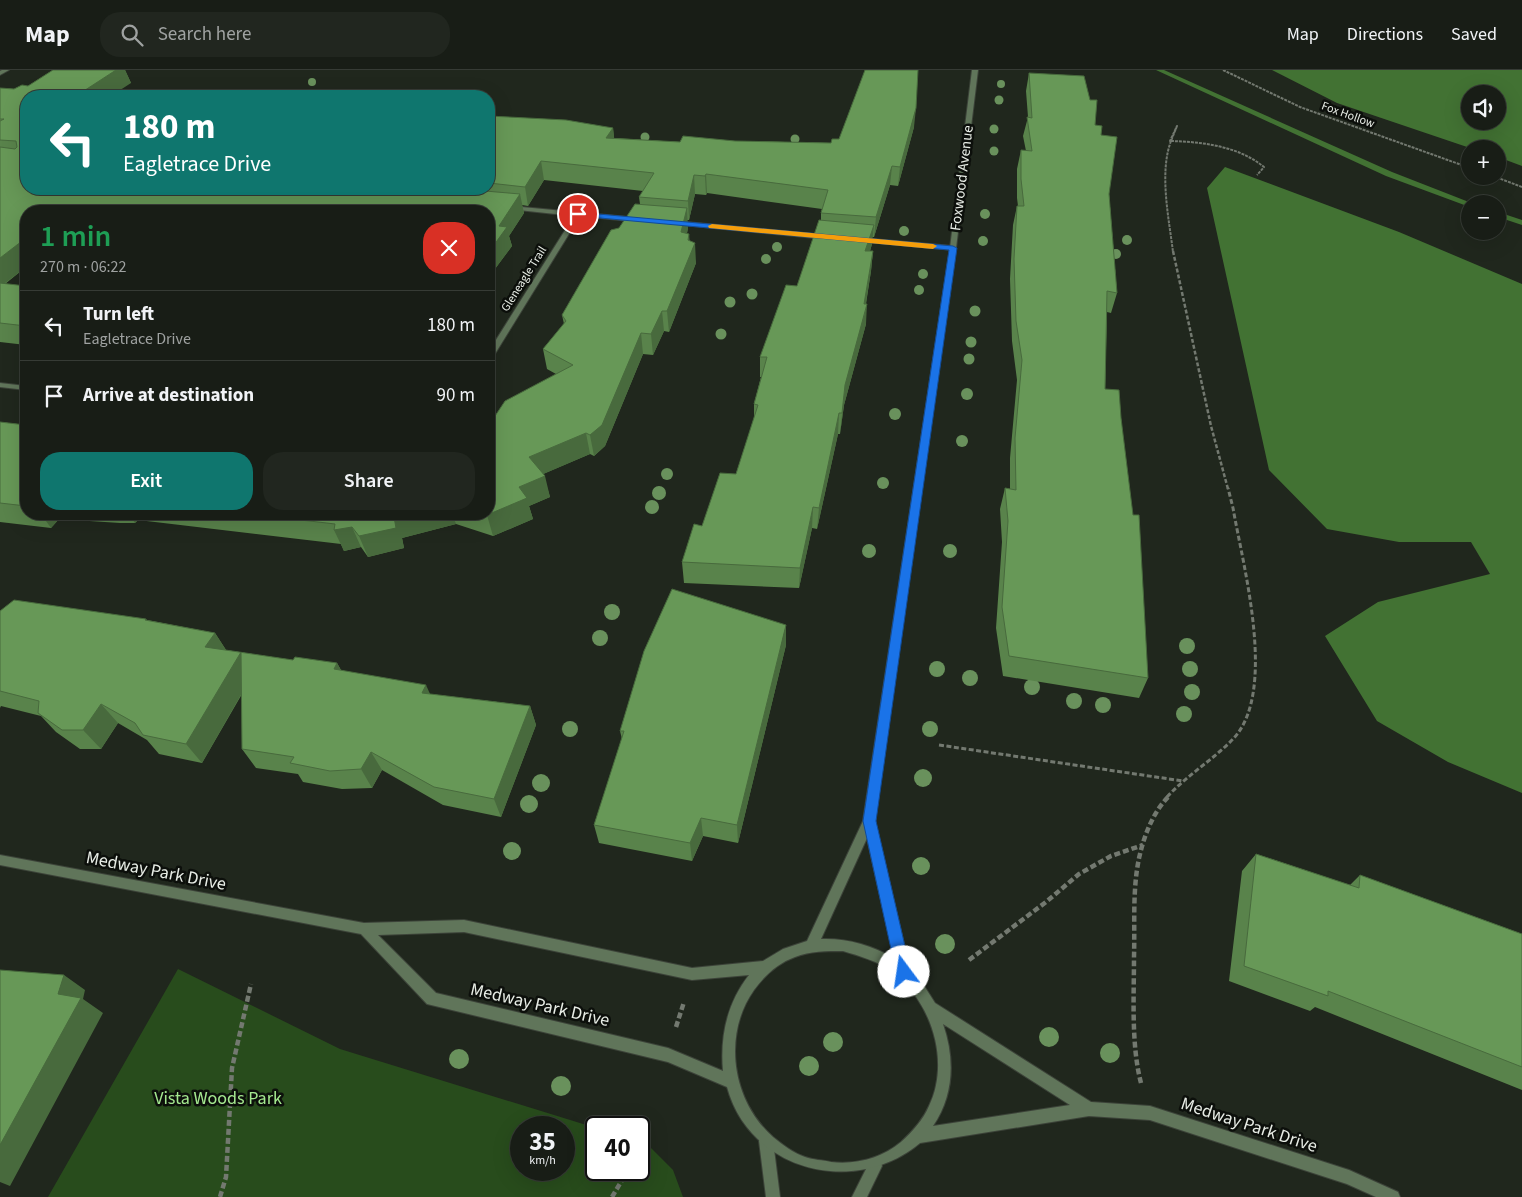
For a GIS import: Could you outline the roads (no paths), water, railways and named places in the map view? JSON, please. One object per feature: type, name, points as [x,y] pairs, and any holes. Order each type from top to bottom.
[{"type":"street","points":[[0,73],[6,70]]},
{"type":"street","name":"Foxwood Avenue","points":[[811,946],[869,821],[953,248],[975,70]]},
{"type":"street","points":[[499,207],[647,220]]},
{"type":"street","name":"Gleneagle Trail","points":[[495,347],[578,214]]},
{"type":"street","points":[[667,222],[834,238]]},
{"type":"street","points":[[854,239],[953,248]]},
{"type":"street","points":[[0,385],[20,387]]},
{"type":"street","name":"Foxwood Avenue","points":[[869,821],[904,972]]},
{"type":"street","name":"Medway Park Drive","points":[[0,860],[364,929],[464,926],[692,974],[766,967]]},
{"type":"street","name":"Medway Park Drive","points":[[364,929],[432,999],[668,1055],[730,1081]]},
{"type":"street","points":[[843,945],[875,954],[904,972],[919,989],[931,1008],[942,1040],[945,1074],[937,1108],[918,1136],[898,1153],[875,1166],[838,1170],[800,1163],[766,1141],[738,1103],[730,1081],[728,1048],[732,1017],[745,990],[766,967],[787,953],[811,946],[843,945]]},
{"type":"street","name":"Medway Park Drive","points":[[931,1008],[1089,1109]]},
{"type":"street","name":"Medway Park Drive","points":[[918,1136],[1089,1109],[1150,1113],[1349,1177],[1393,1197]]},
{"type":"street","points":[[766,1141],[773,1197]]},
{"type":"street","points":[[859,1197],[875,1166]]},
{"type":"waterway","points":[[1159,70],[1389,174],[1461,201]]},
{"type":"waterway","points":[[1506,217],[1522,223]]},
{"type":"park label","name":"Vista Woods Park","points":[[218,1098]]}]
